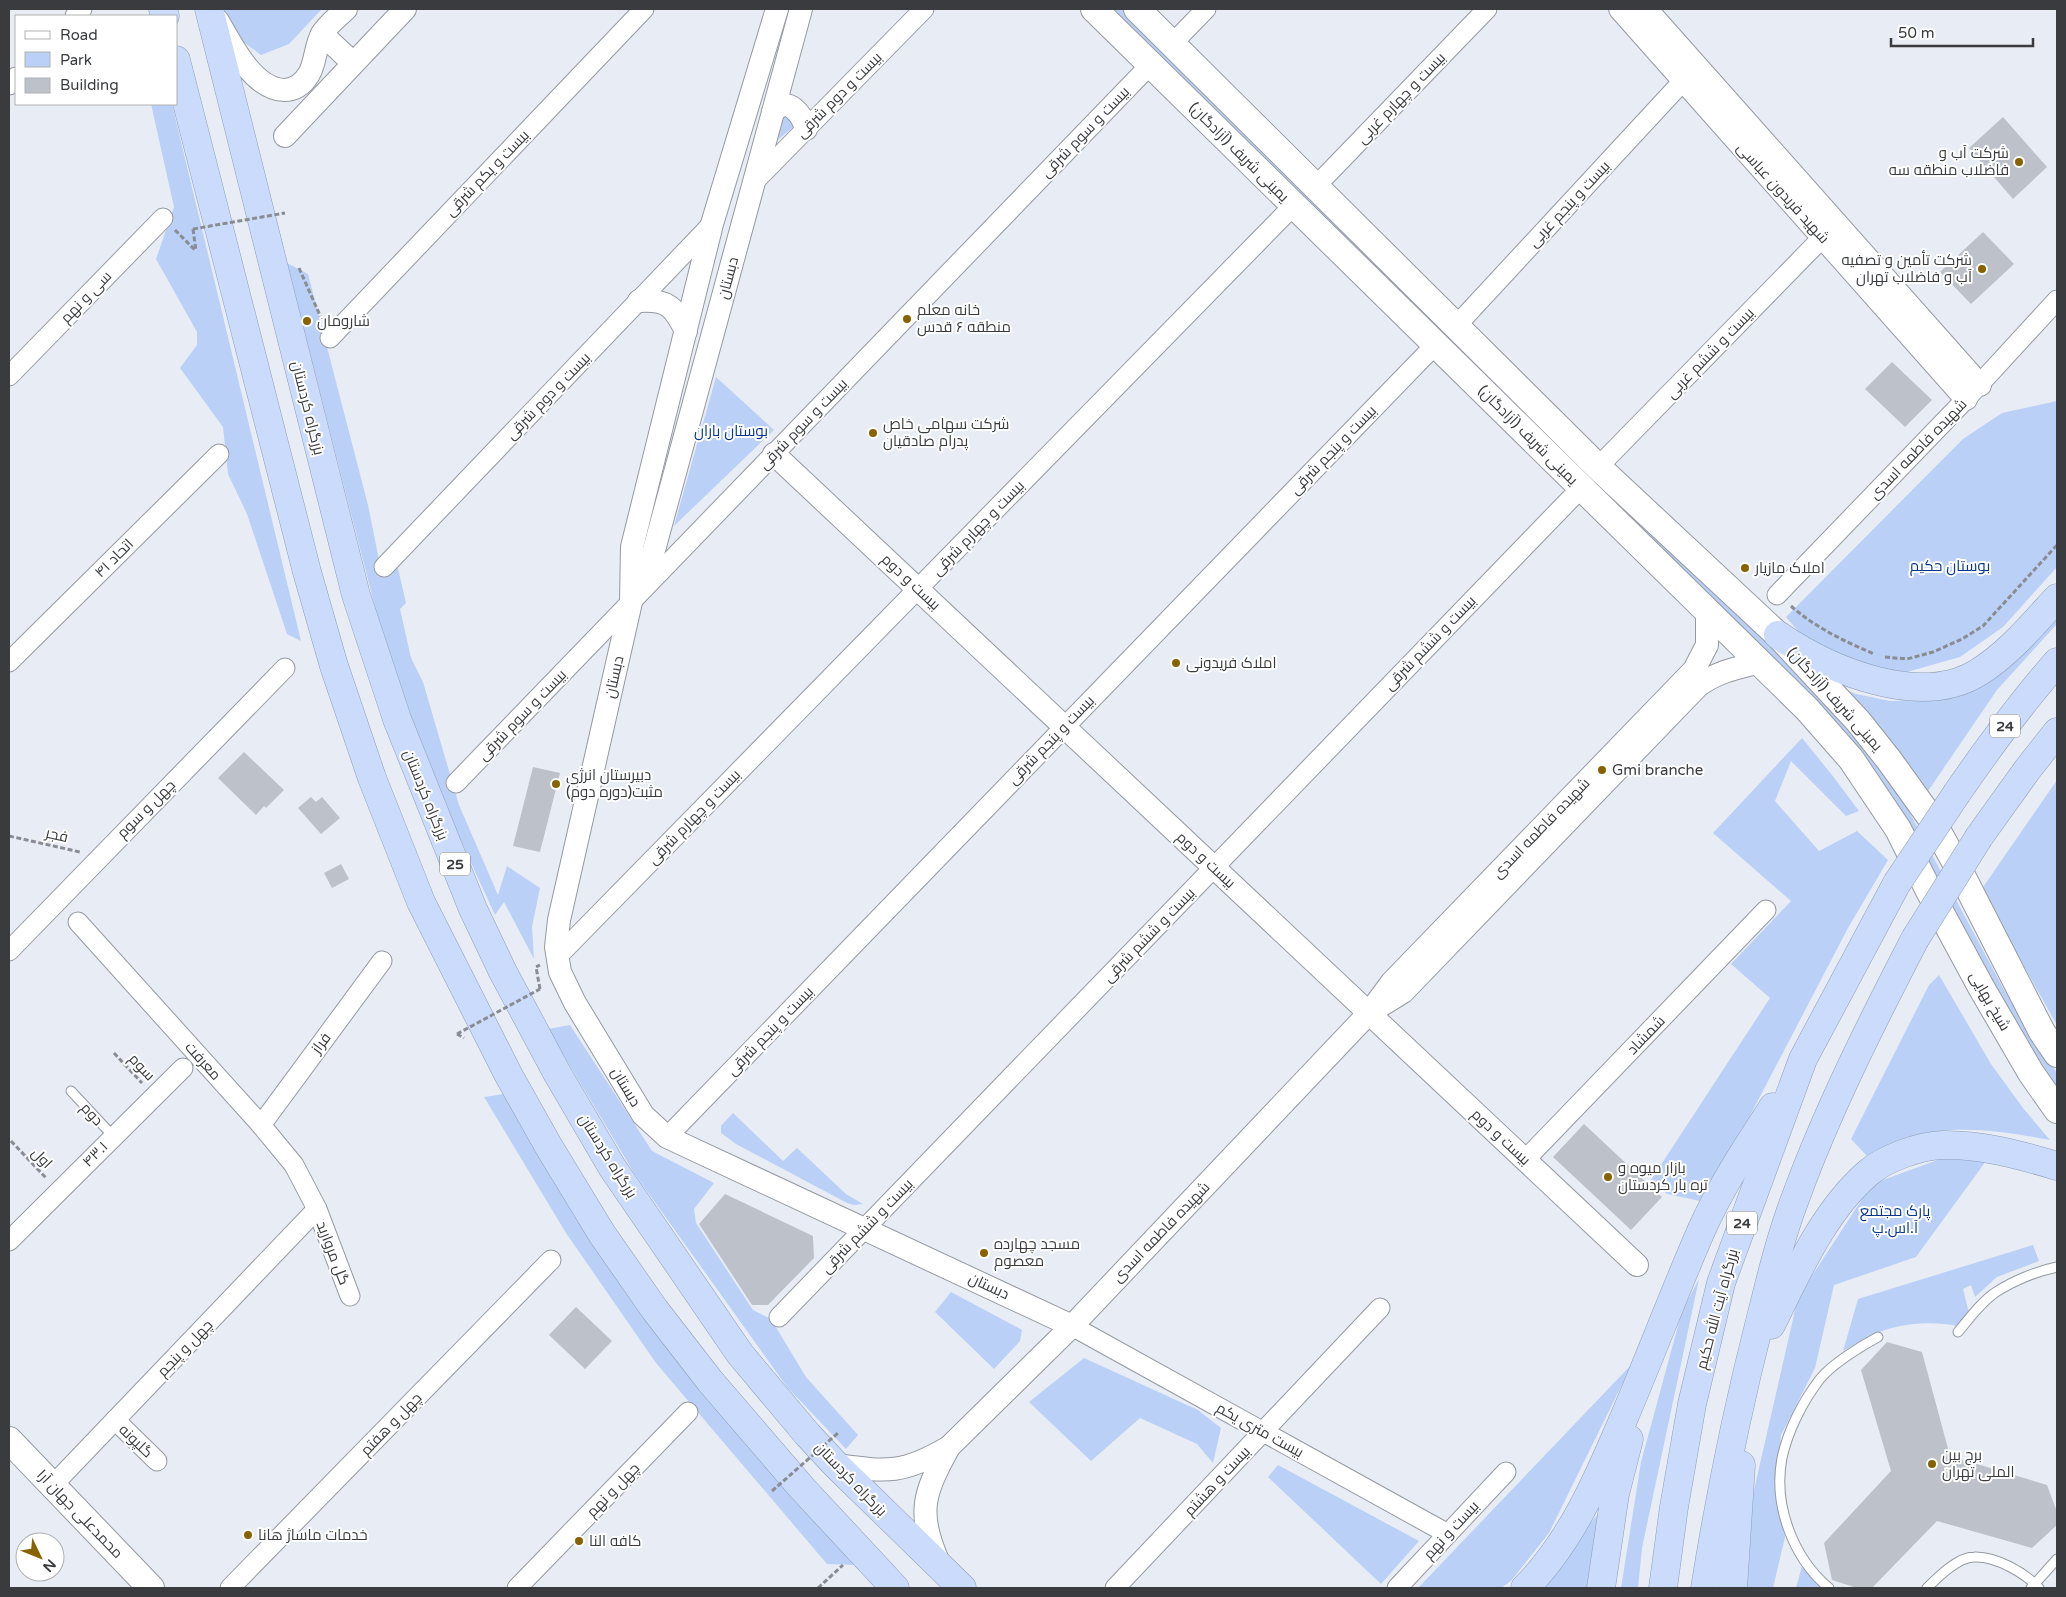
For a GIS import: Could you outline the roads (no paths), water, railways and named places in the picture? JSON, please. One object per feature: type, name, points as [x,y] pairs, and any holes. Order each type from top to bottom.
[{"type":"highway","name":"بزرگراه کردستان","points":[[210,9],[356,595],[396,720],[473,909],[503,972],[557,1072],[612,1167],[740,1354],[802,1428],[836,1465],[952,1579]]},
{"type":"highway","points":[[178,68],[309,581],[334,666],[372,778],[421,902],[508,1074],[549,1147],[602,1234],[655,1310],[710,1381],[858,1550],[895,1588]]},
{"type":"highway","points":[[1778,635],[1797,648],[1856,675],[1890,685],[1913,687],[1941,684],[1958,681],[1978,672],[2003,653],[2057,598]]},
{"type":"highway","name":"بزرگراه آیت الله حکیم","points":[[1663,1588],[1674,1507],[1692,1404],[1721,1283],[1803,1059],[1897,883],[1995,739],[2057,662]]},
{"type":"highway","points":[[1705,1588],[1718,1506],[1767,1295],[1794,1200],[1832,1104],[1915,939],[1980,837],[2027,770],[2057,732]]},
{"type":"highway","points":[[1524,1588],[1538,1574],[1574,1524],[1605,1461],[1702,1229],[1742,1155],[1803,1059]]},
{"type":"highway","points":[[1734,1588],[1746,1379],[1792,1282],[1846,1195],[1870,1171],[1892,1159],[1916,1150],[1940,1145],[2013,1153],[2057,1166]]},
{"type":"highway","points":[[1601,1588],[1615,1494],[1649,1359]]},
{"type":"main road","name":"یمینی شریف (آزادگان)","points":[[1094,9],[1807,709],[1851,759],[1898,829],[1928,889]]},
{"type":"main road","name":"یمینی شریف (آزادگان)","points":[[1136,9],[1598,467],[1778,635],[1858,721],[1890,760],[1930,817],[1955,862]]},
{"type":"main road","name":"شیخ بهایی","points":[[1955,862],[2038,1024],[2057,1054]]},
{"type":"main road","name":"شیخ بهایی","points":[[1928,889],[2021,1056],[2057,1110]]},
{"type":"main road","name":"محمدعلی جهان آرا","points":[[9,1440],[151,1588]]},
{"type":"street","points":[[210,9],[235,51],[258,79],[267,87],[278,90],[297,88],[304,81],[310,73],[322,34],[346,9]]},
{"type":"street","points":[[285,136],[405,9]]},
{"type":"street","name":"بیست و یکم شرقی","points":[[330,338],[644,9]]},
{"type":"street","name":"دبستان","points":[[631,602],[632,547],[712,224],[777,9]]},
{"type":"street","name":"دبستان","points":[[801,9],[654,550],[631,602],[559,920],[556,947],[560,972],[575,1003],[643,1115],[668,1137],[1072,1326]]},
{"type":"street","name":"بیست و دوم شرقی","points":[[755,180],[924,9]]},
{"type":"street","points":[[1172,44],[1206,9]]},
{"type":"street","name":"بیست و چهارم غربی","points":[[1315,186],[1487,9]]},
{"type":"street","name":"شهید فریدون عباسی","points":[[1620,9],[1690,74],[1973,392]]},
{"type":"street","name":"شهید فریدون عباسی","points":[[1646,9],[1690,74]]},
{"type":"street","points":[[322,34],[353,63]]},
{"type":"street","name":"بیست و سوم شرقی","points":[[456,783],[1151,64]]},
{"type":"street","name":"بیست و پنجم غربی","points":[[1456,326],[1690,74]]},
{"type":"street","points":[[773,112],[777,107],[784,105],[796,109],[801,115],[806,129]]},
{"type":"street","points":[[712,224],[755,180]]},
{"type":"street","name":"شهید فریدون عباسی","points":[[1794,190],[1822,238],[1973,392]]},
{"type":"street","name":"بیست و چهارم شرقی","points":[[557,957],[1294,205]]},
{"type":"street","name":"سی و نهم","points":[[9,376],[163,218]]},
{"type":"street","name":"بیست و دوم شرقی","points":[[384,568],[712,224]]},
{"type":"street","name":"بیست و ششم غربی","points":[[1598,467],[1822,238]]},
{"type":"street","points":[[639,301],[653,300],[668,305],[678,316],[686,332]]},
{"type":"street","name":"شهیده فاطمه اسدی","points":[[1777,595],[1973,392],[2057,300]]},
{"type":"street","name":"بیست و پنجم شرقی","points":[[668,1137],[1436,344]]},
{"type":"street","name":"اتحاد ۴۱","points":[[9,662],[218,454]]},
{"type":"street","name":"بیست و دوم","points":[[774,454],[1637,1265]]},
{"type":"street","name":"بیست و ششم شرقی","points":[[779,1317],[1581,488]]},
{"type":"street","name":"شهیده فاطمه اسدی","points":[[949,1447],[1072,1326],[1369,1013],[1392,982],[1699,675],[1707,645],[1707,611]]},
{"type":"street","name":"شهیده فاطمه اسدی","points":[[1699,675],[1761,662]]},
{"type":"street","name":"چهل و سوم","points":[[9,951],[285,668]]},
{"type":"street","name":"شمشاد","points":[[1525,1160],[1766,910]]},
{"type":"street","name":"معرفت","points":[[78,922],[261,1125],[294,1165],[317,1209]]},
{"type":"street","name":"فراز","points":[[261,1125],[382,961]]},
{"type":"street","name":"۴۳.۱","points":[[9,1240],[183,1068]]},
{"type":"street","name":"گل مروارید","points":[[317,1209],[350,1296]]},
{"type":"street","name":"چهل و پنجم","points":[[52,1486],[317,1209]]},
{"type":"street","name":"چهل و هفتم","points":[[230,1588],[551,1260]]},
{"type":"street","name":"بیست و هشتم","points":[[1115,1588],[1380,1308]]},
{"type":"street","name":"بیست متری یکم","points":[[1072,1326],[1448,1534]]},
{"type":"street","name":"چهل و نهم","points":[[516,1588],[688,1412]]},
{"type":"street","name":"گلپونه","points":[[115,1420],[157,1461]]},
{"type":"street","points":[[836,1465],[871,1470],[907,1468],[949,1447]]},
{"type":"street","points":[[949,1447],[930,1482],[925,1507],[928,1535],[952,1579]]},
{"type":"street","name":"بیست و نهم","points":[[1397,1588],[1506,1472]]},
{"type":"lane","name":"دوم","points":[[71,1091],[113,1136]]},
{"type":"lane","points":[[1958,1332],[1978,1308],[1995,1292],[2020,1280],[2057,1267]]},
{"type":"lane","points":[[1830,1588],[1808,1565],[1792,1539],[1780,1498],[1782,1458],[1796,1417],[1821,1378],[1859,1346],[1878,1337]]},
{"type":"lane","points":[[1927,1588],[1947,1568],[1973,1557],[1994,1560],[2017,1571],[2036,1587],[2057,1559]]},
{"type":"place","name":"شرکت آب و فاضلاب منطقه سه","points":[[2019,162]]},
{"type":"place","name":"شركت تأمين و تصفيه آب و فاضلاب تهران","points":[[1982,269]]},
{"type":"place","name":"خانه معلم منطقه ۶ قدس","points":[[907,319]]},
{"type":"place","name":"شارومان","points":[[307,321]]},
{"type":"place","name":"شرکت سهامی خاص پدرام صادقیان","points":[[873,433]]},
{"type":"place","name":"املاک مازیار","points":[[1745,568]]},
{"type":"place","name":"املاک فریدونی","points":[[1176,663]]},
{"type":"place","name":"Gmi branche","points":[[1602,770]]},
{"type":"place","name":"دبیرستان انرژی مثبت(دوره دوم)","points":[[556,784]]},
{"type":"place","name":"بازار میوه و تره بار کردستان","points":[[1608,1177]]},
{"type":"place","name":"مسجد چهارده معصوم","points":[[984,1253]]},
{"type":"place","name":"برج بین الملی تهران","points":[[1932,1464]]},
{"type":"place","name":"خدمات ماساژ هانا","points":[[248,1535]]},
{"type":"place","name":"کافه النا","points":[[579,1541]]},
{"type":"park label","name":"بوستان باران","points":[[731,431]]},
{"type":"park label","name":"بوستان حکیم","points":[[1950,566]]},
{"type":"park label","name":"پارک مجتمع آ.اس.پ","points":[[1895,1220]]}]
